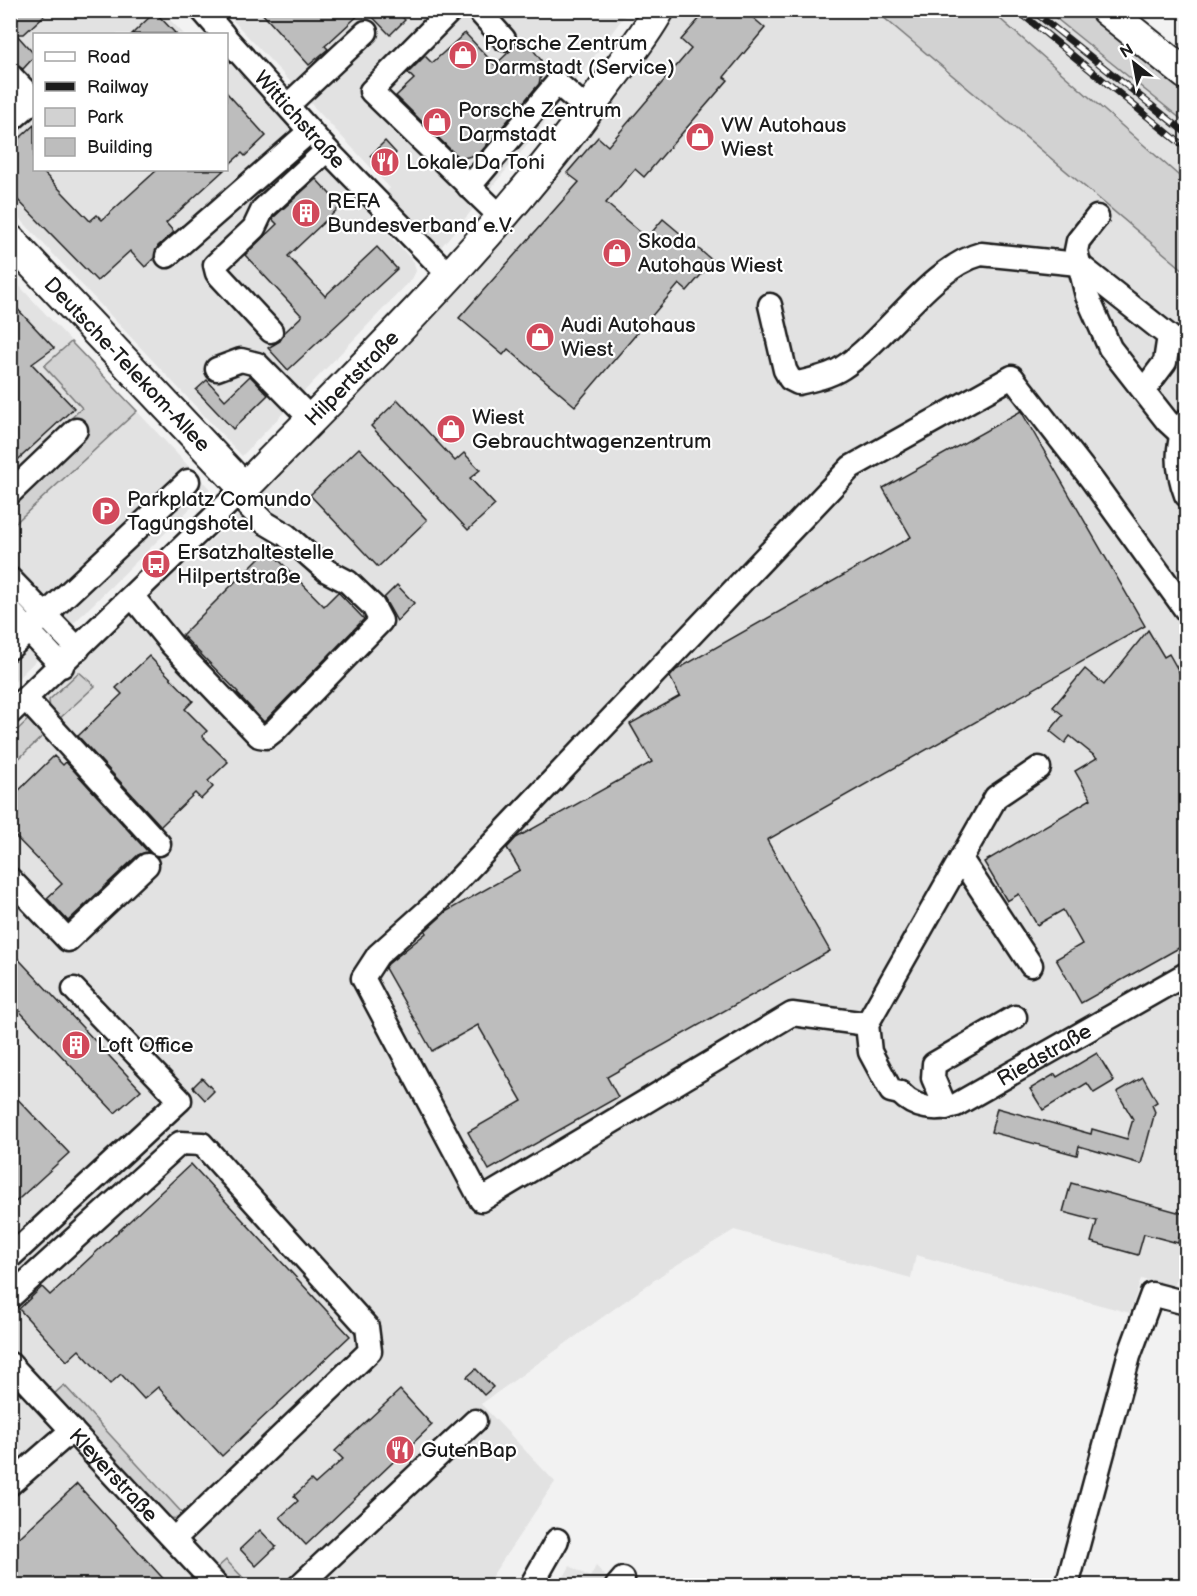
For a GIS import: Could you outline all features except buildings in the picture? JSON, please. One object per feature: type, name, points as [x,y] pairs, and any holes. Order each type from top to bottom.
[{"type":"main road","name":"Hilpertstraße","points":[[241,492],[312,420],[501,217],[588,110],[659,10]]},
{"type":"main road","points":[[1106,10],[1186,74]]},
{"type":"main road","points":[[1130,10],[1186,55]]},
{"type":"main road","name":"Deutsche-Telekom-Allee","points":[[10,240],[241,492]]},
{"type":"street","name":"Wittichstraße","points":[[202,10],[222,33]]},
{"type":"street","points":[[451,10],[371,90],[501,217]]},
{"type":"street","points":[[478,10],[504,39]]},
{"type":"street","points":[[288,105],[366,32]]},
{"type":"street","name":"Wittichstraße","points":[[228,39],[327,150],[449,275]]},
{"type":"street","points":[[10,75],[33,99]]},
{"type":"street","points":[[469,187],[557,83],[588,110]]},
{"type":"street","points":[[10,121],[33,101]]},
{"type":"street","points":[[167,256],[310,131]]},
{"type":"street","points":[[271,331],[217,273],[215,265],[254,228],[263,209],[327,150]]},
{"type":"street","points":[[1097,218],[1078,241],[1076,251],[1087,296],[1110,348],[1171,426],[1182,451],[1186,495]]},
{"type":"street","points":[[770,305],[785,370],[790,379],[798,383],[842,369],[938,279],[966,258],[981,254],[1078,264],[1169,336],[1165,362],[1144,390]]},
{"type":"street","points":[[217,369],[241,360],[257,364],[312,420]]},
{"type":"street","points":[[1015,1017],[934,1064],[933,1078],[946,1108],[925,1107],[906,1099],[900,1093],[902,1083],[880,1045],[868,1030],[792,1014],[481,1200],[363,978],[378,955],[435,904],[851,467],[1012,377],[1092,480],[1186,610]]},
{"type":"street","points":[[10,493],[76,430]]},
{"type":"street","points":[[10,648],[188,481]]},
{"type":"street","points":[[133,597],[194,668],[259,736],[266,737],[381,621],[373,606],[348,582],[327,571],[286,535],[264,522],[241,492]]},
{"type":"street","name":"Hilpertstraße","points":[[18,706],[241,492]]},
{"type":"street","points":[[10,579],[62,666]]},
{"type":"street","points":[[10,611],[37,623],[78,649]]},
{"type":"street","points":[[18,706],[159,844]]},
{"type":"street","points":[[868,1030],[996,797],[1039,768]]},
{"type":"street","points":[[961,859],[1031,965]]},
{"type":"street","points":[[10,879],[68,940],[147,865]]},
{"type":"street","name":"Riedstraße","points":[[946,1108],[966,1100],[1186,974]]},
{"type":"street","points":[[10,1257],[180,1100],[74,989]]},
{"type":"street","points":[[10,1297],[180,1143],[202,1144],[367,1327],[370,1351],[174,1539]]},
{"type":"street","points":[[1067,1586],[1129,1356],[1152,1294],[1186,1303]]},
{"type":"street","name":"Kleyerstraße","points":[[10,1364],[217,1586]]},
{"type":"street","points":[[299,1586],[475,1421]]},
{"type":"street","points":[[10,1484],[72,1430]]},
{"type":"street","points":[[531,1586],[557,1540]]},
{"type":"shaded area","points":[[11,11],[161,11],[183,33],[33,33],[33,171],[228,171],[228,61],[414,262],[416,271],[412,279],[242,456],[11,209]]},
{"type":"shaded area","name":"Porsche Zentrum Darmstadt","points":[[224,11],[628,11],[534,137],[441,247],[431,241],[385,193],[390,188]]},
{"type":"shaded area","points":[[678,11],[876,11],[1186,272],[1186,1247],[1174,1288],[1141,1279],[1130,1313],[916,1255],[911,1278],[734,1230],[670,1269],[481,1404],[555,1482],[486,1585],[11,1586],[11,723],[255,500],[429,321],[575,151]]},
{"type":"shaded area","points":[[991,11],[1047,11],[1186,122],[1186,182]]},
{"type":"shaded area","points":[[11,277],[210,489],[11,685]]},
{"type":"shaded area","points":[[570,1566],[590,1577],[596,1566],[614,1585],[559,1586]]},
{"type":"green space","points":[[876,11],[991,11],[1186,182],[1186,272]]},
{"type":"green space","points":[[1047,11],[1084,11],[1186,93],[1186,123]]},
{"type":"green space","points":[[71,342],[137,411],[11,527],[11,475],[82,408],[44,366]]},
{"type":"green space","points":[[79,672],[95,686],[58,720],[50,711],[49,700]]},
{"type":"green space","points":[[34,714],[49,730],[11,766],[11,736]]},
{"type":"green space","points":[[64,1385],[185,1516],[182,1519],[169,1518],[54,1394]]},
{"type":"green space","points":[[226,1560],[250,1585],[233,1585],[218,1567]]},
{"type":"railway","points":[[1017,10],[1186,148]]},
{"type":"railway","points":[[1032,10],[1186,133]]},
{"type":"place","name":"Porsche Zentrum Darmstadt (Service)","points":[[463,55]]},
{"type":"place","name":"Porsche Zentrum Darmstadt","points":[[437,122]]},
{"type":"place","name":"VW Autohaus Wiest","points":[[700,137]]},
{"type":"place","name":"Lokale Da Toni","points":[[385,162]]},
{"type":"place","name":"REFA Bundesverband e.V.","points":[[306,213]]},
{"type":"place","name":"Skoda Autohaus Wiest","points":[[617,253]]},
{"type":"place","name":"Audi Autohaus Wiest","points":[[540,337]]},
{"type":"place","name":"Wiest Gebrauchtwagenzentrum","points":[[451,429]]},
{"type":"place","name":"Parkplatz Comundo Tagungshotel","points":[[106,511]]},
{"type":"place","name":"Ersatzhaltestelle Hilpertstraße","points":[[156,564]]},
{"type":"place","name":"Loft Office","points":[[76,1045]]},
{"type":"place","name":"GutenBap","points":[[400,1450]]}]
